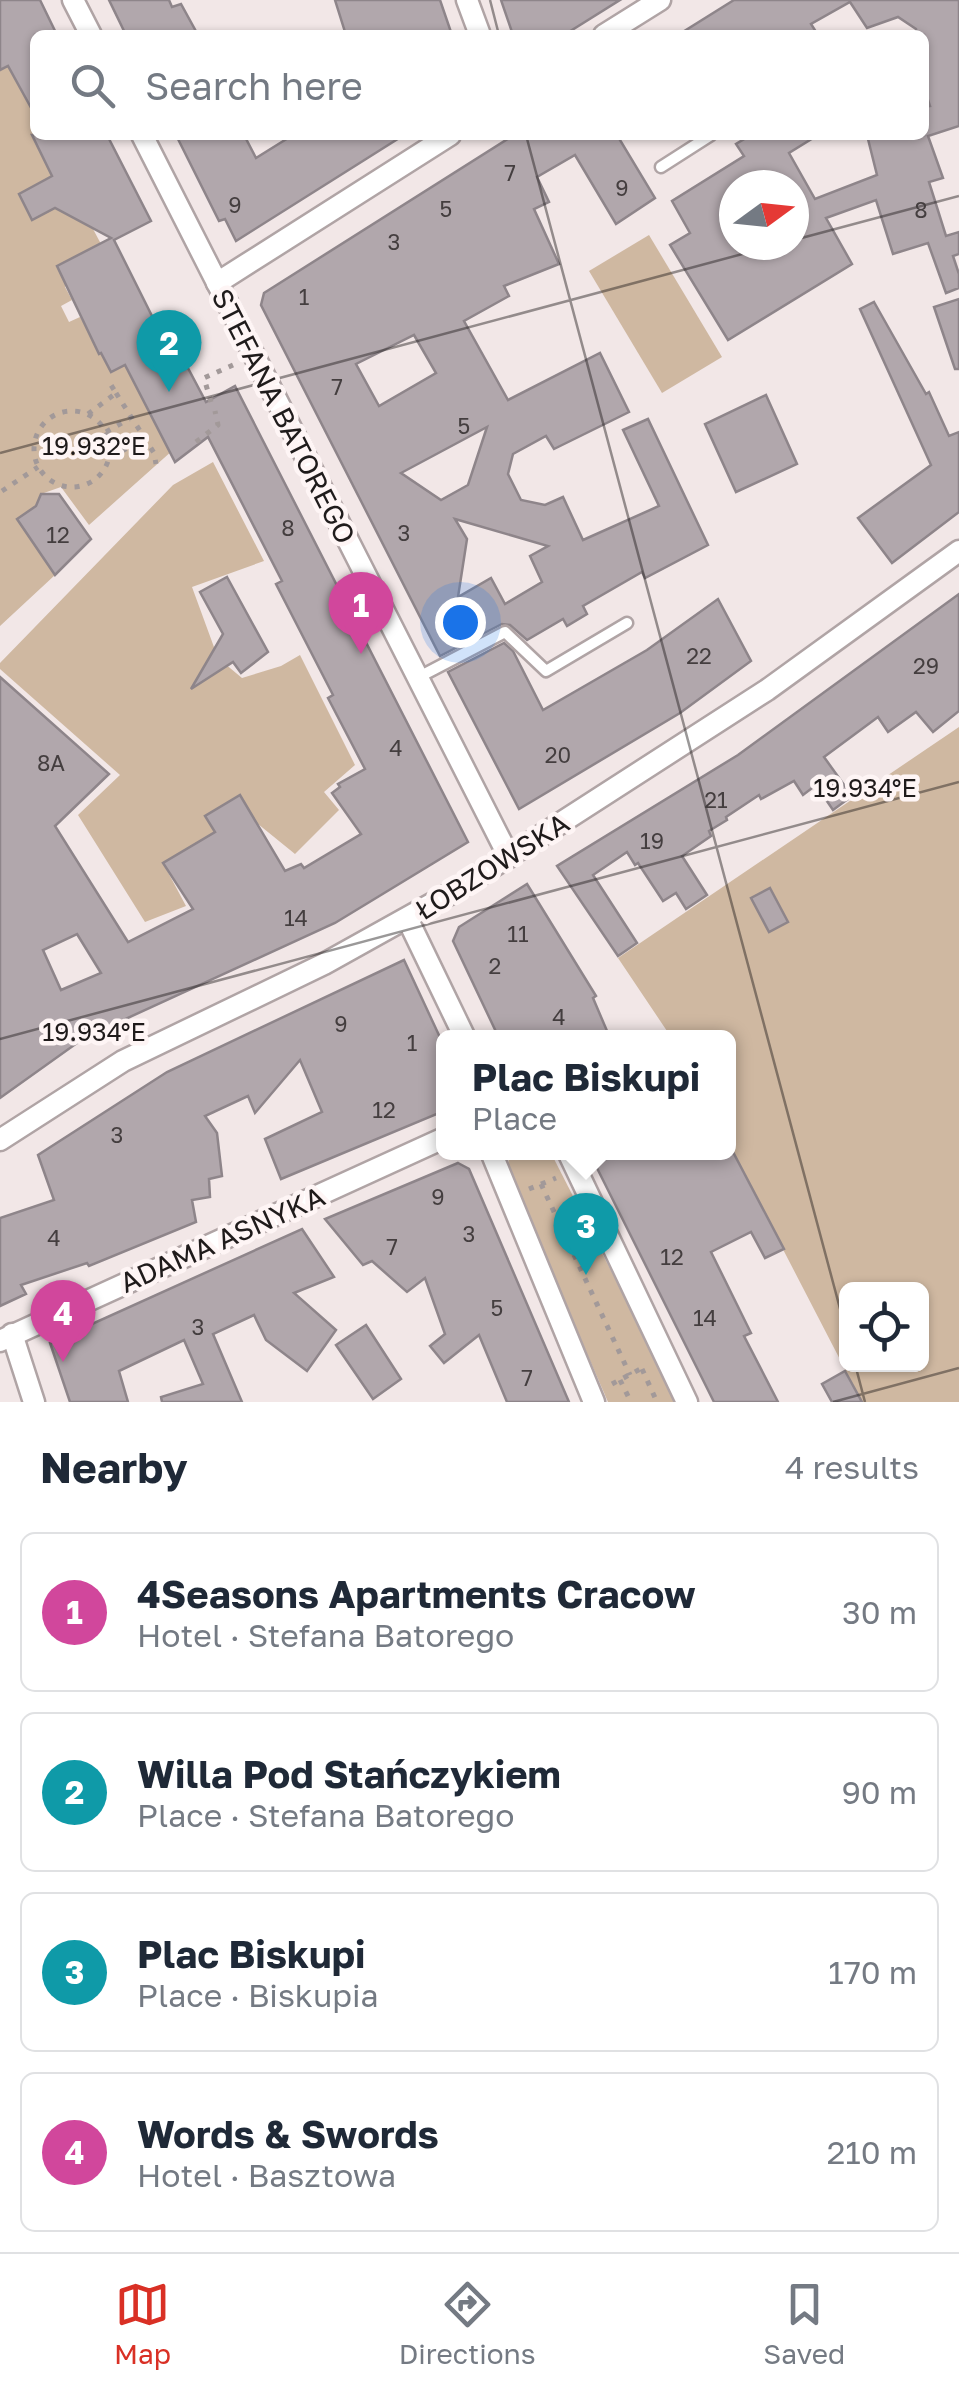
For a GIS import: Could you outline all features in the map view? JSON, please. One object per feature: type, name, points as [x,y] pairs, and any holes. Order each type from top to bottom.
[{"type":"street","points":[[73,0],[88,30]]},
{"type":"street","points":[[468,0],[478,30]]},
{"type":"street","points":[[618,30],[660,0]]},
{"type":"street","name":"STEFANA BATOREGO","points":[[145,140],[509,857]]},
{"type":"street","points":[[217,283],[442,140]]},
{"type":"street","name":"ŁOBZOWSKA","points":[[0,1140],[123,1062],[408,920],[767,690],[959,551]]},
{"type":"street","points":[[408,920],[460,1030]]},
{"type":"street","name":"ADAMA ASNYKA","points":[[6,1338],[436,1142]]},
{"type":"street","points":[[493,1160],[593,1398]]},
{"type":"street","points":[[573,1160],[687,1402]]},
{"type":"street","points":[[6,1338],[34,1402]]},
{"type":"lane","points":[[662,166],[694,140]]},
{"type":"lane","points":[[418,678],[505,632],[546,671],[627,623]]},
{"type":"path","points":[[195,383],[233,365]]},
{"type":"path","points":[[204,378],[211,402]]},
{"type":"path","points":[[110,384],[154,454],[156,464]]},
{"type":"path","points":[[88,414],[116,392]]},
{"type":"path","points":[[64,411],[88,414],[106,432],[110,454],[106,466],[88,484],[61,488],[38,467],[34,444],[44,422],[64,411]]},
{"type":"path","points":[[196,442],[218,425],[215,411]]},
{"type":"path","points":[[106,432],[130,418]]},
{"type":"path","points":[[110,454],[143,440]]},
{"type":"path","points":[[2,491],[38,467]]},
{"type":"path","points":[[508,1198],[541,1184],[573,1160]]},
{"type":"path","points":[[541,1184],[630,1375]]},
{"type":"path","points":[[593,1398],[664,1357]]},
{"type":"path","points":[[642,1369],[657,1402]]},
{"type":"path","points":[[620,1380],[631,1402]]},
{"type":"shaded area","points":[[0,66],[9,66],[30,106],[30,140],[43,140],[55,158],[63,204],[75,219],[85,214],[101,244],[65,287],[72,300],[61,306],[69,322],[80,317],[111,372],[128,364],[158,430],[173,450],[89,525],[61,487],[41,494],[40,503],[17,519],[55,575],[0,626]]},
{"type":"shaded area","points":[[649,235],[722,357],[662,393],[589,271]]},
{"type":"shaded area","points":[[213,462],[264,561],[192,587],[218,658],[242,678],[281,666],[300,655],[355,765],[324,792],[339,810],[295,854],[252,819],[163,863],[186,906],[145,922],[78,815],[120,775],[0,669],[0,663],[173,485]]},
{"type":"shaded area","points":[[959,727],[959,1402],[862,1402],[846,1372],[929,1372],[929,1282],[839,1282],[839,1358],[736,1159],[736,1030],[666,1030],[618,958]]},
{"type":"shaded area","points":[[509,1160],[555,1160],[678,1402],[608,1402],[508,1171]]},
{"type":"building","points":[[0,0],[40,0],[55,30],[30,30],[30,106],[8,66],[0,70]]},
{"type":"building","points":[[109,0],[169,0],[172,7],[181,4],[195,30],[124,30]]},
{"type":"building","points":[[335,0],[440,0],[450,30],[344,30]]},
{"type":"building","points":[[501,0],[620,0],[572,30],[511,30]]},
{"type":"building","points":[[734,0],[959,0],[959,126],[929,136],[929,30],[916,30],[898,17],[867,28],[850,2],[811,24],[815,30],[686,30]]},
{"type":"building","points":[[929,139],[943,178],[929,182],[946,236],[959,232],[959,254],[953,256],[959,288],[946,293],[928,243],[893,254],[876,200],[826,218],[852,264],[728,340],[670,245],[690,233],[672,201],[719,172],[719,260],[809,260],[809,188],[815,199],[877,175],[868,140]]},
{"type":"building","points":[[34,140],[110,140],[151,221],[114,240],[165,342],[172,338],[206,402],[235,386],[468,842],[335,923],[84,1038],[0,1098],[0,677],[109,774],[55,826],[128,942],[193,909],[163,863],[215,832],[205,816],[240,795],[285,871],[301,864],[304,868],[361,834],[332,793],[340,787],[338,784],[365,769],[328,698],[333,695],[276,584],[282,581],[208,437],[175,462],[125,365],[111,372],[99,354],[57,266],[111,238],[55,208],[32,220],[19,194],[52,176]],"holes":[[[77,934],[101,973],[61,990],[43,950]]]},
{"type":"building","points":[[178,140],[247,140],[256,158],[285,140],[396,140],[236,241],[225,219],[219,221]]},
{"type":"building","points":[[506,140],[620,140],[655,198],[616,224],[575,155],[537,177],[549,202],[534,209],[559,264],[504,286],[509,296],[464,321],[508,400],[600,353],[629,412],[554,449],[546,436],[513,454],[508,474],[521,500],[545,505],[563,497],[583,540],[659,506],[623,430],[648,419],[708,545],[645,578],[642,572],[583,606],[587,614],[567,626],[563,619],[527,640],[510,625],[502,624],[440,656],[261,305],[264,293]],"holes":[[[414,335],[436,373],[379,406],[356,364]],[[487,427],[468,485],[441,500],[401,473]],[[455,519],[548,546],[530,556],[542,582],[505,604],[491,578],[458,597],[467,539]]]},
{"type":"building","points":[[743,140],[810,140],[789,153],[799,170],[722,170],[744,156],[736,144]]},
{"type":"building","points":[[959,299],[959,369],[955,369],[934,307]]},
{"type":"building","points":[[874,302],[926,394],[929,392],[949,436],[959,432],[959,512],[892,563],[858,518],[931,465],[860,309]]},
{"type":"building","points":[[766,395],[797,464],[736,492],[705,424]]},
{"type":"building","points":[[41,494],[59,494],[91,539],[55,575],[17,519],[36,506]]},
{"type":"building","points":[[227,577],[268,652],[241,673],[233,662],[191,689],[223,634],[200,592]]},
{"type":"building","points":[[959,594],[959,711],[933,732],[916,712],[888,732],[878,717],[824,757],[852,796],[833,810],[816,785],[803,795],[794,781],[761,799],[759,795],[726,817],[709,831],[711,836],[682,856],[707,895],[686,909],[676,893],[663,901],[627,852],[593,875],[637,943],[618,956],[557,866],[738,755]]},
{"type":"building","points":[[718,599],[751,661],[680,713],[519,809],[448,672],[504,643],[513,651],[543,710],[647,650]]},
{"type":"building","points":[[527,884],[596,996],[593,998],[607,1030],[495,1030],[453,941],[459,927]]},
{"type":"building","points":[[770,888],[788,922],[769,932],[751,898]]},
{"type":"building","points":[[404,960],[437,1030],[436,1114],[281,1179],[265,1139],[322,1112],[300,1060],[255,1113],[248,1096],[205,1116],[217,1133],[222,1176],[209,1179],[210,1197],[192,1200],[196,1222],[89,1266],[87,1263],[21,1285],[26,1294],[0,1306],[0,1218],[54,1200],[38,1155],[167,1072]]},
{"type":"building","points":[[736,1158],[784,1249],[765,1258],[751,1232],[711,1252],[751,1333],[744,1336],[778,1402],[714,1402],[593,1160]]},
{"type":"building","points":[[458,1163],[469,1169],[569,1402],[507,1402],[479,1335],[444,1363],[430,1346],[445,1334],[425,1278],[407,1292],[372,1261],[363,1265],[325,1219]]},
{"type":"building","points":[[302,1229],[334,1277],[294,1293],[336,1330],[307,1371],[266,1340],[254,1315],[213,1334],[242,1402],[162,1402],[161,1397],[203,1384],[184,1340],[119,1371],[128,1402],[70,1402],[50,1343]]},
{"type":"building","points":[[366,1325],[401,1379],[373,1399],[336,1345]]},
{"type":"building","points":[[846,1372],[862,1402],[832,1402],[822,1384]]},
{"type":"place","name":"Willa Pod Stańczykiem","points":[[169,392]]},
{"type":"place","name":"4Seasons Apartments Cracow","points":[[361,654]]},
{"type":"place","name":"Plac Biskupi","points":[[586,1275]]},
{"type":"place","name":"Words & Swords","points":[[63,1362]]}]
